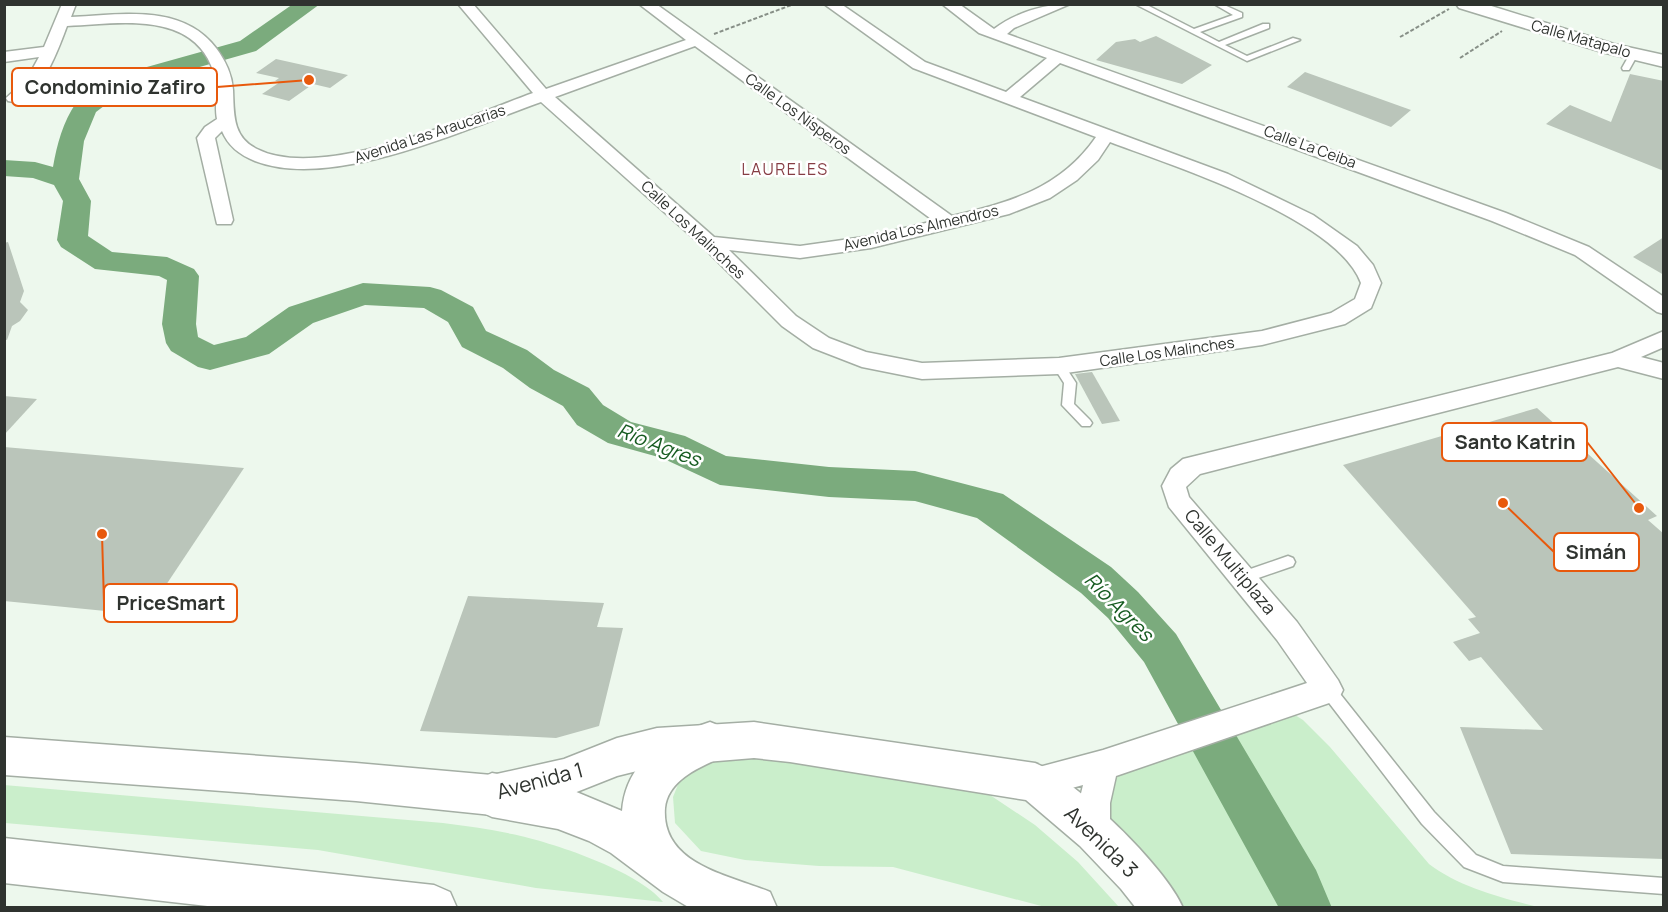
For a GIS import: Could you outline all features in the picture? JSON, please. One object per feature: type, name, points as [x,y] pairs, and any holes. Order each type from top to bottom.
[{"type":"highway","points":[[657,859],[646,840],[643,818],[646,796],[656,775],[671,759],[690,747],[710,742]]},
{"type":"highway","points":[[492,795],[537,801],[580,813],[620,833],[694,885],[737,904],[754,908]]},
{"type":"highway","points":[[4,860],[434,908]]},
{"type":"street","points":[[14,98],[34,82],[50,51],[69,4]]},
{"type":"street","name":"Calle Los Malinches","points":[[465,4],[544,96],[709,242],[789,321],[821,343],[862,359],[922,371],[1059,366],[1262,338],[1338,319],[1364,303],[1371,283],[1366,270],[1350,250],[1306,219],[1222,178],[919,65],[831,4]]},
{"type":"street","name":"Calle Los Nísperos","points":[[646,4],[949,223]]},
{"type":"street","name":"Calle La Ceiba","points":[[949,4],[976,25],[996,35],[1211,111],[1582,251],[1664,306]]},
{"type":"street","points":[[996,35],[1009,25],[1063,4]]},
{"type":"street","name":"Calle Matapalo","points":[[1465,4],[1630,61],[1664,61]]},
{"type":"street","points":[[62,22],[122,20],[165,22],[192,33],[212,54],[224,80],[226,121],[211,131],[206,138],[224,220]]},
{"type":"street","name":"Avenida Las Araucarias","points":[[226,121],[232,135],[240,144],[255,154],[278,162],[317,164],[373,155],[696,41]]},
{"type":"street","points":[[4,57],[50,51]]},
{"type":"street","points":[[1007,99],[1057,58]]},
{"type":"street","name":"Avenida Los Almendros","points":[[709,242],[800,252],[872,242],[1002,210],[1044,194],[1071,176],[1092,156],[1107,134]]},
{"type":"street","name":"Calle Multiplaza","points":[[1328,690],[1287,630],[1189,516],[1178,500],[1174,486],[1180,476],[1192,466],[1618,360],[1664,338]]},
{"type":"street","points":[[1618,360],[1664,370]]},
{"type":"street","points":[[1035,782],[1116,760],[1328,690]]},
{"type":"street","name":"Avenida 1","points":[[4,756],[356,782],[492,795],[564,778],[617,757],[657,747],[754,740],[1035,782]]},
{"type":"street","points":[[1094,832],[1094,803],[1116,760]]},
{"type":"street","name":"Avenida 3","points":[[1035,782],[1094,832],[1136,874],[1162,908]]},
{"type":"lane","points":[[1138,4],[1247,59],[1296,40]]},
{"type":"lane","points":[[1193,32],[1239,15],[1217,5]]},
{"type":"lane","points":[[1219,45],[1266,26]]},
{"type":"lane","points":[[1059,366],[1070,383],[1068,405],[1086,423]]},
{"type":"lane","points":[[1241,578],[1288,562]]},
{"type":"lane","points":[[1328,690],[1428,818],[1470,861],[1503,874],[1664,885]]},
{"type":"path","points":[[696,41],[794,4]]},
{"type":"path","points":[[1400,37],[1456,4]]},
{"type":"path","points":[[1460,58],[1519,21]]},
{"type":"green space","points":[[1287,710],[1303,720],[1330,747],[1429,864],[1467,885],[1496,896],[1538,907],[1163,907],[1110,842],[1096,785],[1113,772]]},
{"type":"green space","points":[[802,753],[987,793],[1035,825],[1078,862],[1119,907],[1045,907],[893,867],[819,866],[745,860],[701,851],[675,823],[673,797],[679,782],[698,763]]},
{"type":"green space","points":[[4,785],[443,823],[495,831],[529,838],[593,859],[635,879],[663,902],[536,888],[318,850],[5,823]]},
{"type":"building","points":[[1156,36],[1212,65],[1182,84],[1096,60],[1116,42],[1135,39],[1140,42]]},
{"type":"building","points":[[276,59],[348,75],[330,88],[313,84],[289,101],[262,94],[280,82],[275,81],[279,78],[256,73]]},
{"type":"building","points":[[1305,72],[1411,110],[1391,127],[1287,87]]},
{"type":"building","points":[[1630,74],[1664,81],[1664,171],[1546,124],[1570,105],[1611,122]]},
{"type":"building","points":[[1664,237],[1664,275],[1633,257]]},
{"type":"building","points":[[8,242],[24,291],[20,302],[28,310],[20,321],[12,326],[7,340],[4,339],[4,243]]},
{"type":"building","points":[[1092,372],[1120,421],[1102,424],[1075,374]]},
{"type":"building","points":[[4,396],[37,399],[4,435]]},
{"type":"building","points":[[1537,408],[1657,516],[1648,520],[1664,534],[1664,859],[1511,854],[1460,727],[1543,730],[1481,657],[1469,661],[1453,642],[1480,633],[1468,619],[1476,617],[1343,465]]},
{"type":"building","points":[[4,447],[244,468],[146,615],[4,601]]},
{"type":"building","points":[[468,596],[604,603],[597,627],[623,628],[599,726],[556,738],[420,731]]},
{"type":"waterway","points":[[65,179],[71,141],[85,108],[120,82],[248,46],[309,4]]},
{"type":"waterway","name":"Río Agres","points":[[4,168],[35,170],[65,179]]},
{"type":"waterway","name":"Río Agres","points":[[65,179],[77,201],[72,240],[106,262],[123,261],[167,267],[183,276],[179,324],[183,343],[210,358],[257,346],[301,315],[363,294],[430,298],[461,315],[474,339],[515,359],[542,379],[576,397],[590,415],[621,433],[672,446],[720,470],[829,482],[915,486],[989,505],[1096,580],[1123,605],[1160,648],[1298,888],[1306,908]]},
{"type":"place","name":"Condominio Zafiro","points":[[309,80]]},
{"type":"place","name":"Simán","points":[[1503,503]]},
{"type":"place","name":"Santo Katrin","points":[[1639,508]]},
{"type":"place","name":"PriceSmart","points":[[102,534]]},
{"type":"district","name":"LAURELES","points":[[785,169]]}]
